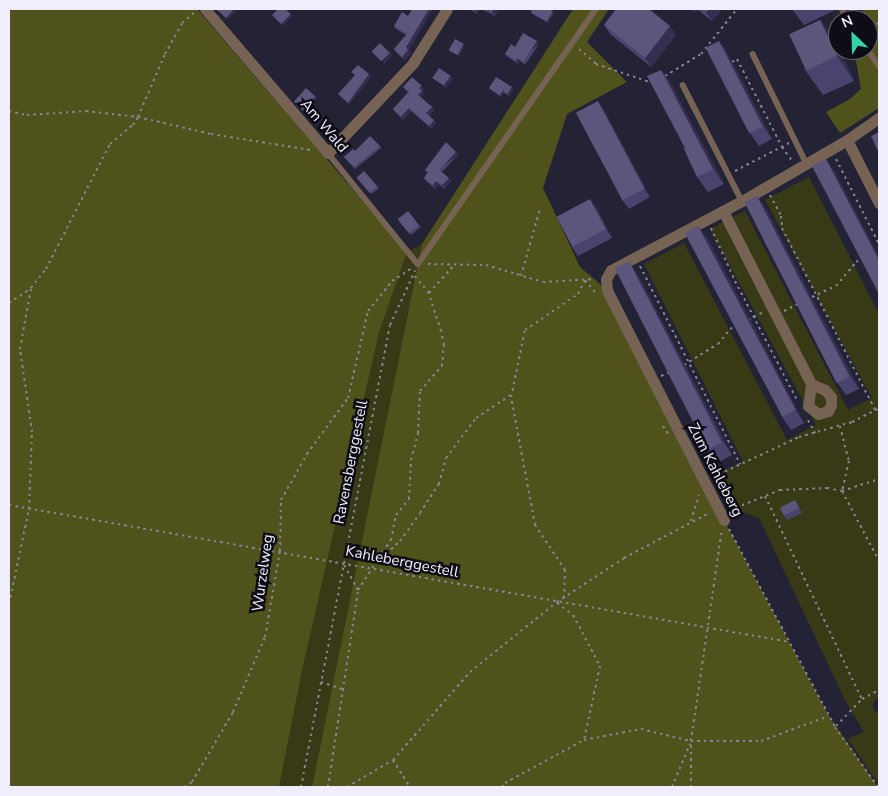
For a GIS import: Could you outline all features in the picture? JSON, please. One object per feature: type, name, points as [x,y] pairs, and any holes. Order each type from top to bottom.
[{"type":"street","name":"Am Wald","points":[[205,9],[328,153]]},
{"type":"street","points":[[328,153],[413,63],[447,9]]},
{"type":"street","points":[[606,279],[611,270],[742,202],[831,150],[879,118]]},
{"type":"street","points":[[847,140],[879,203]]},
{"type":"street","points":[[724,211],[811,384]]},
{"type":"street","name":"Zum Kahleberg","points":[[606,279],[607,290],[721,514]]},
{"type":"lane","points":[[418,264],[596,9]]},
{"type":"lane","points":[[753,54],[795,140],[803,167]]},
{"type":"lane","points":[[682,86],[742,202]]},
{"type":"lane","name":"Am Wald","points":[[328,153],[418,264]]},
{"type":"path","points":[[9,303],[31,288],[46,270],[110,144],[133,125],[165,54],[182,23],[198,9]]},
{"type":"path","points":[[572,43],[596,64],[650,84],[673,73],[701,54],[737,9]]},
{"type":"path","points":[[732,62],[737,59],[782,147],[803,167]]},
{"type":"path","points":[[741,79],[745,76]]},
{"type":"path","points":[[750,96],[754,94]]},
{"type":"path","points":[[9,111],[27,115],[86,111],[138,117],[211,134],[328,153]]},
{"type":"path","points":[[759,115],[764,112]]},
{"type":"path","points":[[768,132],[773,130]]},
{"type":"path","points":[[728,174],[795,140]]},
{"type":"path","points":[[831,150],[879,244]]},
{"type":"path","points":[[766,187],[781,216],[782,228],[818,295],[875,410]]},
{"type":"path","points":[[521,276],[540,209]]},
{"type":"path","points":[[707,220],[797,400]]},
{"type":"path","points":[[809,299],[836,286],[856,262],[867,256]]},
{"type":"path","points":[[635,257],[740,464]]},
{"type":"path","points":[[418,264],[486,266],[543,282],[606,279]]},
{"type":"path","name":"Ravensberggestell","points":[[300,787],[390,325],[418,264]]},
{"type":"path","name":"Wurzelweg","points":[[184,787],[192,782],[233,712],[265,637],[280,552],[281,500],[307,454],[348,398],[368,311],[392,281],[418,264]]},
{"type":"path","points":[[429,293],[454,265]]},
{"type":"path","points":[[328,787],[358,590],[391,540],[396,515],[409,499],[411,460],[418,433],[420,391],[442,366],[444,346],[441,331],[429,293],[414,274]]},
{"type":"path","points":[[564,598],[565,570],[535,525],[512,394],[524,330],[578,294],[584,280]]},
{"type":"path","points":[[9,604],[29,509],[32,432],[20,349],[31,288]]},
{"type":"path","points":[[746,320],[802,302]]},
{"type":"path","points":[[682,366],[718,344],[730,329],[740,324]]},
{"type":"path","points":[[653,381],[675,370]]},
{"type":"path","points":[[372,568],[400,541],[420,513],[439,484],[446,458],[476,418],[512,394]]},
{"type":"path","points":[[690,523],[704,482],[770,449],[840,426],[879,408]]},
{"type":"path","points":[[806,416],[815,433]]},
{"type":"path","points":[[840,426],[849,461],[842,491],[879,561]]},
{"type":"path","points":[[347,787],[393,760],[470,672],[557,602],[624,558],[690,523],[721,514],[780,490],[827,488],[842,491],[879,479]]},
{"type":"path","points":[[765,496],[862,699]]},
{"type":"path","name":"Kahleberggestell","points":[[9,505],[343,562],[557,602],[790,642]]},
{"type":"path","points":[[691,787],[691,741],[721,514]]},
{"type":"path","name":"Zum Kahleberg","points":[[721,514],[835,727],[878,787]]},
{"type":"path","points":[[343,562],[358,590]]},
{"type":"path","points":[[557,602],[573,615],[600,666],[584,740]]},
{"type":"path","points":[[320,682],[343,689]]},
{"type":"path","points":[[835,727],[862,699],[879,690]]},
{"type":"path","points":[[502,787],[505,783],[584,740],[641,728],[691,741],[761,741],[829,716]]},
{"type":"path","points":[[672,787],[691,741]]},
{"type":"path","points":[[393,760],[410,787]]},
{"type":"green space","points":[[9,9],[197,9],[407,252],[379,333],[302,671],[279,787],[9,787]]},
{"type":"green space","points":[[573,9],[609,9],[587,42],[627,82],[567,114],[543,188],[580,267],[607,290],[724,520],[829,716],[878,787],[312,787],[422,244]]},
{"type":"green space","points":[[860,9],[879,9],[879,108],[840,133],[826,112],[850,99],[861,89],[856,60],[878,60],[878,10]]},
{"type":"green space","points":[[809,177],[879,314],[879,697],[874,701],[873,707],[874,711],[879,712],[879,785],[848,739],[864,732],[844,698],[759,518],[733,509],[721,490],[715,475],[743,461],[644,264],[684,243],[787,440],[816,425],[710,229],[745,211],[848,410],[872,398],[765,200]]},
{"type":"green space","points":[[422,244],[312,787],[279,787],[302,671],[379,333],[407,252]]},
{"type":"building","points":[[216,9],[234,9],[226,18]]},
{"type":"building","points":[[278,9],[285,9],[291,14],[281,24],[272,15]]},
{"type":"building","points":[[412,9],[429,9],[406,47],[408,50],[402,57],[394,49],[407,34],[394,26],[402,12],[408,16]]},
{"type":"building","points":[[532,9],[549,9],[553,11],[547,21],[531,12]]},
{"type":"building","points":[[616,9],[649,9],[670,26],[645,58],[604,25]]},
{"type":"building","points":[[820,20],[828,37],[829,60],[806,71],[789,34]]},
{"type":"building","points":[[523,33],[537,41],[523,62],[518,58],[516,61],[505,54],[511,44],[515,47]]},
{"type":"building","points":[[455,39],[464,44],[457,55],[449,50]]},
{"type":"building","points":[[719,41],[763,127],[749,133],[706,48]]},
{"type":"building","points":[[380,43],[390,53],[381,61],[372,51]]},
{"type":"building","points":[[358,65],[369,74],[348,103],[338,94],[355,75],[351,72]]},
{"type":"building","points":[[439,68],[451,76],[444,86],[432,78]]},
{"type":"building","points":[[661,70],[713,169],[697,177],[685,148],[647,76]]},
{"type":"building","points":[[412,77],[422,86],[419,88],[422,91],[418,95],[432,107],[426,113],[434,120],[429,126],[409,108],[401,116],[393,109],[409,92],[403,87]]},
{"type":"building","points":[[496,77],[512,87],[507,94],[503,90],[500,95],[489,88]]},
{"type":"building","points":[[306,88],[315,96],[303,109],[294,101]]},
{"type":"building","points":[[598,101],[644,188],[622,200],[576,113]]},
{"type":"building","points":[[879,132],[879,153],[871,136]]},
{"type":"building","points":[[370,136],[380,146],[354,167],[344,157],[353,149],[355,151]]},
{"type":"building","points":[[446,142],[456,152],[439,170],[449,178],[442,185],[436,181],[433,185],[424,178],[428,172],[425,170]]},
{"type":"building","points":[[826,159],[879,260],[879,294],[812,166]]},
{"type":"building","points":[[364,171],[377,186],[370,193],[356,178]]},
{"type":"building","points":[[757,196],[849,377],[837,383],[745,202]]},
{"type":"building","points":[[590,199],[606,229],[572,247],[556,217]]},
{"type":"building","points":[[408,211],[419,225],[409,233],[398,219]]},
{"type":"building","points":[[698,226],[796,410],[782,417],[685,233]]},
{"type":"building","points":[[629,261],[722,443],[707,450],[615,268]]},
{"type":"building","points":[[795,500],[799,508],[784,516],[780,508]]}]
